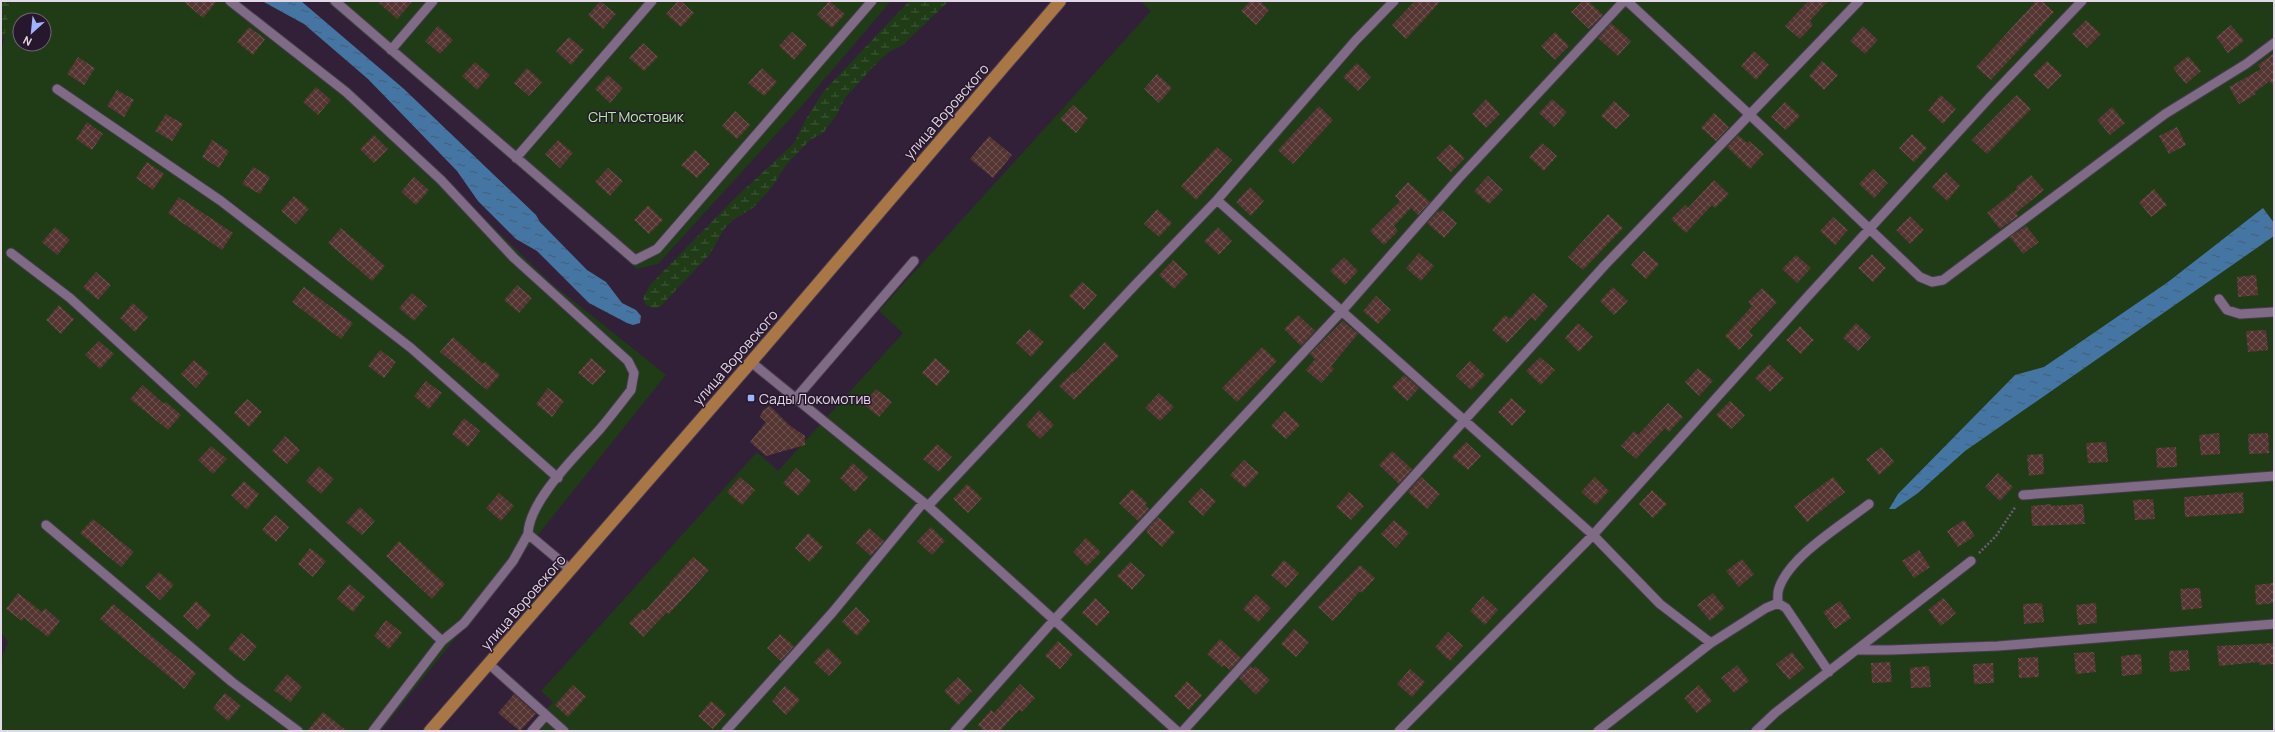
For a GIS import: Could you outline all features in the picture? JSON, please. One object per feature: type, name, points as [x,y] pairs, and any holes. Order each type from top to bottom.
[{"type":"main road","name":"улица Воровского","points":[[430,731],[751,362],[1060,1]]},
{"type":"lane","points":[[230,1],[346,92],[441,180],[514,258],[628,361],[634,373],[631,390],[539,502],[528,524],[528,534],[513,561],[464,623],[442,642],[373,731]]},
{"type":"lane","points":[[335,1],[635,260],[657,249],[872,1]]},
{"type":"lane","points":[[391,50],[433,1]]},
{"type":"lane","points":[[516,158],[652,1]]},
{"type":"lane","points":[[726,731],[925,505],[1216,200],[1356,40],[1394,1]]},
{"type":"lane","points":[[955,731],[1054,620],[1341,312],[1458,179],[1624,1]]},
{"type":"lane","points":[[1628,1],[1920,277],[1932,282],[1943,280],[2165,114],[2246,64],[2274,42]]},
{"type":"lane","points":[[1183,731],[1605,265],[1859,1]]},
{"type":"lane","points":[[1399,731],[1593,535],[1991,96],[2082,1]]},
{"type":"lane","points":[[57,89],[233,210],[412,348],[558,478]]},
{"type":"lane","points":[[1216,200],[1593,535],[1660,604],[1711,643]]},
{"type":"lane","points":[[11,253],[75,303],[218,433],[442,642]]},
{"type":"lane","points":[[796,398],[914,261]]},
{"type":"lane","points":[[2219,299],[2227,310],[2240,314],[2274,312]]},
{"type":"lane","points":[[751,362],[925,505],[1178,731]]},
{"type":"lane","points":[[2023,495],[2274,476]]},
{"type":"lane","points":[[1778,603],[1778,590],[1784,576],[1799,558],[1870,504]]},
{"type":"lane","points":[[46,525],[232,682],[298,731]]},
{"type":"lane","points":[[528,534],[571,570]]},
{"type":"lane","points":[[1756,731],[1775,713],[1859,650],[1971,561]]},
{"type":"lane","points":[[1598,731],[1711,643],[1766,608],[1778,603]]},
{"type":"lane","points":[[1778,603],[1786,608],[1829,672]]},
{"type":"lane","points":[[1859,650],[1998,646],[2274,624]]},
{"type":"lane","points":[[489,664],[564,731]]},
{"type":"lane","points":[[532,731],[546,715]]},
{"type":"path","points":[[1971,561],[1996,536],[2023,495]]},
{"type":"green space","points":[[1,1],[25,1],[19,12],[12,12],[12,23],[1,42]]},
{"type":"green space","points":[[11,1],[238,1],[349,87],[550,282],[666,375],[381,731],[1,731],[1,660],[8,642],[1,633],[1,54]]},
{"type":"green space","name":"СНТ Мостовик","points":[[326,1],[891,1],[800,108],[658,264],[637,269]]},
{"type":"green space","points":[[909,1],[949,1],[903,45],[889,52],[874,66],[845,98],[836,116],[823,133],[810,140],[786,165],[772,187],[753,208],[734,219],[724,229],[710,254],[660,307],[652,308],[646,305],[643,298],[650,285],[731,202],[794,143],[806,119],[824,91]]},
{"type":"green space","points":[[1140,1],[2274,1],[2274,731],[526,731],[553,702],[541,691],[757,452],[778,471],[903,333],[879,311],[1151,11]]},
{"type":"water","points":[[262,1],[301,1],[404,89],[536,215],[540,222],[587,270],[606,282],[622,303],[636,310],[641,316],[640,323],[633,325],[627,323],[589,303],[537,251],[516,239],[478,201],[457,171],[368,79],[304,24]]},
{"type":"water","points":[[2263,208],[2274,223],[2274,236],[1965,451],[1918,493],[1895,509],[1889,509],[1898,494],[2015,375],[2044,367],[2168,282]]},
{"type":"building","points":[[183,1],[217,1],[203,18]]},
{"type":"building","points":[[377,1],[413,1],[397,19]]},
{"type":"building","points":[[600,1],[616,14],[603,29],[588,15]]},
{"type":"building","points":[[678,1],[681,1],[694,13],[681,27],[666,14]]},
{"type":"building","points":[[829,1],[845,14],[832,28],[817,15]]},
{"type":"building","points":[[1250,1],[1260,1],[1269,10],[1256,25],[1241,11]]},
{"type":"building","points":[[1415,1],[1441,1],[1406,39],[1392,25]]},
{"type":"building","points":[[1583,1],[1588,1],[1603,15],[1589,29],[1571,12]]},
{"type":"building","points":[[1808,1],[1828,1],[1810,21],[1813,25],[1800,39],[1785,26]]},
{"type":"building","points":[[2036,1],[2042,1],[2054,12],[1991,80],[1976,67]]},
{"type":"building","points":[[2086,20],[2101,34],[2087,48],[2072,34]]},
{"type":"building","points":[[1611,23],[1631,41],[1618,56],[1598,38]]},
{"type":"building","points":[[2231,25],[2244,41],[2228,53],[2216,37]]},
{"type":"building","points":[[438,26],[453,40],[440,54],[425,41]]},
{"type":"building","points":[[1863,26],[1878,40],[1865,54],[1850,41]]},
{"type":"building","points":[[249,27],[265,39],[253,55],[237,42]]},
{"type":"building","points":[[792,32],[807,45],[794,60],[779,46]]},
{"type":"building","points":[[1555,32],[1569,46],[1555,60],[1541,46]]},
{"type":"building","points":[[569,37],[584,50],[571,65],[556,51]]},
{"type":"building","points":[[643,43],[658,57],[644,71],[629,58]]},
{"type":"building","points":[[1754,51],[1769,65],[1756,80],[1741,66]]},
{"type":"building","points":[[2274,53],[2274,87],[2270,81],[2255,92],[2256,94],[2239,104],[2229,87],[2261,69],[2258,65]]},
{"type":"building","points":[[2188,56],[2201,71],[2186,84],[2173,68]]},
{"type":"building","points":[[78,57],[95,68],[84,85],[67,74]]},
{"type":"building","points":[[1822,61],[1838,75],[1824,90],[1809,76]]},
{"type":"building","points":[[2047,61],[2062,75],[2048,89],[2033,75]]},
{"type":"building","points":[[475,62],[490,75],[477,90],[462,76]]},
{"type":"building","points":[[1357,63],[1371,77],[1358,91],[1343,77]]},
{"type":"building","points":[[527,68],[542,82],[529,96],[514,83]]},
{"type":"building","points":[[762,68],[777,82],[764,96],[748,83]]},
{"type":"building","points":[[1157,74],[1172,88],[1159,103],[1144,89]]},
{"type":"building","points":[[608,75],[623,88],[610,103],[595,89]]},
{"type":"building","points":[[316,87],[331,100],[318,115],[303,102]]},
{"type":"building","points":[[117,90],[134,100],[124,117],[107,106]]},
{"type":"building","points":[[1941,95],[1956,109],[1943,124],[1928,110]]},
{"type":"building","points":[[2017,95],[2031,109],[1987,154],[1972,140]]},
{"type":"building","points":[[1486,99],[1500,114],[1486,128],[1472,114]]},
{"type":"building","points":[[1552,99],[1567,112],[1554,127],[1539,113]]},
{"type":"building","points":[[1614,101],[1630,115],[1616,129],[1601,116]]},
{"type":"building","points":[[1785,102],[1800,116],[1786,130],[1771,117]]},
{"type":"building","points":[[1073,105],[1088,118],[1076,133],[1060,119]]},
{"type":"building","points":[[1319,106],[1333,120],[1293,164],[1278,150]]},
{"type":"building","points":[[2112,107],[2125,123],[2110,135],[2097,120]]},
{"type":"building","points":[[735,111],[750,125],[737,139],[722,126]]},
{"type":"building","points":[[1714,113],[1729,127],[1716,141],[1701,128]]},
{"type":"building","points":[[166,114],[183,124],[172,141],[155,131]]},
{"type":"building","points":[[87,122],[103,134],[92,150],[76,139]]},
{"type":"building","points":[[2177,127],[2186,145],[2169,154],[2159,136]]},
{"type":"building","points":[[1912,134],[1927,148],[1914,162],[1899,148]]},
{"type":"building","points":[[374,135],[388,149],[374,163],[360,149]]},
{"type":"building","points":[[1738,135],[1747,143],[1749,141],[1764,154],[1750,169],[1727,147]]},
{"type":"building","points":[[989,136],[1012,155],[993,178],[970,159]]},
{"type":"building","points":[[212,140],[229,151],[219,168],[202,157]]},
{"type":"building","points":[[558,140],[573,153],[560,168],[545,154]]},
{"type":"building","points":[[1542,143],[1557,156],[1544,171],[1529,157]]},
{"type":"building","points":[[1450,144],[1465,158],[1451,172],[1436,158]]},
{"type":"building","points":[[1217,147],[1232,160],[1196,200],[1181,186]]},
{"type":"building","points":[[695,150],[710,164],[697,178],[681,165]]},
{"type":"building","points":[[147,162],[164,174],[153,190],[136,178]]},
{"type":"building","points":[[253,167],[270,177],[260,194],[242,184]]},
{"type":"building","points":[[608,168],[623,181],[610,196],[595,182]]},
{"type":"building","points":[[1873,169],[1888,183],[1874,198],[1859,184]]},
{"type":"building","points":[[1946,172],[1960,186],[1947,201],[1932,187]]},
{"type":"building","points":[[2031,175],[2044,190],[2016,213],[2018,216],[2000,229],[1987,213],[2017,189],[2016,187]]},
{"type":"building","points":[[1488,176],[1503,190],[1489,204],[1474,191]]},
{"type":"building","points":[[414,177],[429,190],[416,205],[401,192]]},
{"type":"building","points":[[1714,180],[1729,194],[1715,208],[1712,205],[1686,233],[1671,219],[1685,205],[1688,208]]},
{"type":"building","points":[[1408,182],[1430,202],[1418,215],[1411,208],[1394,226],[1398,231],[1384,245],[1370,231],[1400,201],[1395,196]]},
{"type":"building","points":[[1250,187],[1264,201],[1251,216],[1236,202]]},
{"type":"building","points":[[2154,189],[2167,205],[2151,217],[2139,202]]},
{"type":"building","points":[[294,196],[309,209],[296,224],[281,211]]},
{"type":"building","points":[[179,197],[233,233],[222,250],[168,213]]},
{"type":"building","points":[[648,205],[663,220],[649,234],[634,220]]},
{"type":"building","points":[[1157,209],[1172,223],[1159,237],[1144,224]]},
{"type":"building","points":[[1442,210],[1457,223],[1444,238],[1427,223],[1438,211],[1440,212]]},
{"type":"building","points":[[1608,214],[1623,228],[1583,270],[1568,257]]},
{"type":"building","points":[[1910,216],[1924,230],[1910,244],[1896,230]]},
{"type":"building","points":[[1833,217],[1848,230],[1835,245],[1820,231]]},
{"type":"building","points":[[2026,226],[2039,242],[2023,254],[2010,237]]},
{"type":"building","points":[[55,227],[70,240],[57,255],[42,242]]},
{"type":"building","points":[[1218,227],[1232,241],[1219,255],[1204,241]]},
{"type":"building","points":[[341,228],[385,266],[372,281],[328,243]]},
{"type":"building","points":[[1644,251],[1659,264],[1646,279],[1631,265]]},
{"type":"building","points":[[1419,253],[1434,266],[1421,281],[1406,268]]},
{"type":"building","points":[[1872,254],[1886,268],[1873,282],[1858,268]]},
{"type":"building","points":[[1796,255],[1811,268],[1797,283],[1782,269]]},
{"type":"building","points":[[1344,257],[1358,271],[1345,285],[1330,271]]},
{"type":"building","points":[[1173,260],[1188,274],[1174,289],[1159,275]]},
{"type":"building","points":[[96,272],[111,285],[98,300],[83,287]]},
{"type":"building","points":[[2256,275],[2258,295],[2238,297],[2237,277]]},
{"type":"building","points":[[1082,282],[1097,295],[1084,310],[1069,296]]},
{"type":"building","points":[[517,285],[532,298],[519,313],[504,300]]},
{"type":"building","points":[[304,287],[353,323],[341,339],[292,302]]},
{"type":"building","points":[[1613,287],[1628,301],[1614,315],[1600,301]]},
{"type":"building","points":[[1762,288],[1777,302],[1749,331],[1753,335],[1739,350],[1725,336],[1752,306],[1748,302]]},
{"type":"building","points":[[412,293],[427,306],[414,321],[399,308]]},
{"type":"building","points":[[1533,293],[1548,306],[1535,321],[1531,317],[1507,343],[1492,330],[1505,315],[1510,319]]},
{"type":"building","points":[[1376,296],[1391,310],[1378,324],[1363,311]]},
{"type":"building","points":[[133,303],[148,317],[135,332],[120,318]]},
{"type":"building","points":[[59,305],[74,319],[61,334],[46,320]]},
{"type":"building","points":[[1298,315],[1315,331],[1301,346],[1284,329]]},
{"type":"building","points":[[1343,321],[1358,334],[1331,366],[1334,369],[1321,383],[1306,370],[1315,359],[1310,354]]},
{"type":"building","points":[[1578,323],[1593,337],[1579,352],[1565,338]]},
{"type":"building","points":[[1856,323],[1871,337],[1858,351],[1843,338]]},
{"type":"building","points":[[1800,326],[1814,340],[1801,354],[1786,340]]},
{"type":"building","points":[[1029,329],[1044,342],[1031,357],[1016,343]]},
{"type":"building","points":[[2266,330],[2268,350],[2248,352],[2246,331]]},
{"type":"building","points":[[453,337],[483,364],[485,362],[500,375],[487,390],[440,352]]},
{"type":"building","points":[[99,341],[114,354],[100,369],[85,355]]},
{"type":"building","points":[[1105,342],[1119,356],[1074,400],[1059,386],[1073,372],[1075,373]]},
{"type":"building","points":[[1262,347],[1277,361],[1237,402],[1222,388]]},
{"type":"building","points":[[380,350],[396,362],[384,378],[368,366]]},
{"type":"building","points":[[1540,357],[1555,370],[1541,385],[1526,371]]},
{"type":"building","points":[[591,358],[606,371],[593,385],[578,373]]},
{"type":"building","points":[[935,358],[950,371],[937,386],[922,373]]},
{"type":"building","points":[[194,360],[209,373],[196,388],[181,374]]},
{"type":"building","points":[[1470,361],[1485,375],[1471,390],[1456,376]]},
{"type":"building","points":[[1769,364],[1784,378],[1770,392],[1755,378]]},
{"type":"building","points":[[1698,368],[1713,381],[1699,396],[1685,382]]},
{"type":"building","points":[[1404,375],[1419,388],[1407,401],[1392,387]]},
{"type":"building","points":[[426,381],[442,393],[429,409],[414,396]]},
{"type":"building","points":[[143,385],[164,404],[166,402],[181,415],[168,430],[130,399]]},
{"type":"building","points":[[548,388],[564,401],[552,417],[536,404]]},
{"type":"building","points":[[876,389],[892,402],[879,417],[863,404]]},
{"type":"building","points":[[1159,393],[1174,407],[1160,421],[1145,408]]},
{"type":"building","points":[[1511,398],[1526,411],[1512,426],[1498,412]]},
{"type":"building","points":[[247,399],[262,412],[249,427],[234,413]]},
{"type":"building","points":[[1730,401],[1745,415],[1731,429],[1716,415]]},
{"type":"building","points":[[1668,403],[1683,417],[1669,432],[1665,428],[1636,459],[1621,446],[1634,431],[1638,435]]},
{"type":"building","points":[[770,406],[789,425],[805,436],[805,445],[766,456],[750,442],[766,422],[760,417],[763,410]]},
{"type":"building","points":[[1039,410],[1054,425],[1040,439],[1026,425]]},
{"type":"building","points":[[1285,411],[1300,425],[1286,439],[1271,426]]},
{"type":"building","points":[[464,418],[480,431],[468,447],[452,434]]},
{"type":"building","points":[[2219,433],[2220,454],[2201,455],[2199,435]]},
{"type":"building","points":[[2268,433],[2269,453],[2249,454],[2248,434]]},
{"type":"building","points":[[285,436],[300,450],[287,464],[272,451]]},
{"type":"building","points":[[1466,442],[1481,456],[1468,470],[1452,457]]},
{"type":"building","points":[[2106,442],[2108,462],[2088,463],[2086,443]]},
{"type":"building","points":[[937,444],[952,457],[939,472],[923,459]]},
{"type":"building","points":[[211,446],[227,459],[213,474],[198,460]]},
{"type":"building","points":[[1882,447],[1894,462],[1879,475],[1866,459]]},
{"type":"building","points":[[2176,447],[2177,467],[2157,468],[2156,448]]},
{"type":"building","points":[[1392,451],[1412,469],[1399,484],[1379,465]]},
{"type":"building","points":[[2043,454],[2044,474],[2029,476],[2027,455]]},
{"type":"building","points":[[1244,460],[1259,473],[1245,488],[1230,475]]},
{"type":"building","points":[[853,463],[868,477],[855,492],[840,478]]},
{"type":"building","points":[[319,466],[334,479],[321,494],[306,481]]},
{"type":"building","points":[[796,468],[811,481],[798,496],[783,483]]},
{"type":"building","points":[[1998,473],[2013,487],[2000,501],[1985,487]]},
{"type":"building","points":[[740,477],[755,490],[742,505],[727,492]]},
{"type":"building","points":[[1421,477],[1440,494],[1427,509],[1408,492]]},
{"type":"building","points":[[1595,477],[1609,491],[1596,505],[1581,492]]},
{"type":"building","points":[[1833,477],[1845,492],[1807,522],[1794,506]]},
{"type":"building","points":[[244,481],[259,494],[247,510],[231,495]]},
{"type":"building","points":[[967,484],[982,498],[968,513],[953,499]]},
{"type":"building","points":[[1201,488],[1216,501],[1203,516],[1188,502]]},
{"type":"building","points":[[1132,489],[1147,503],[1145,505],[1149,509],[1138,521],[1119,503]]},
{"type":"building","points":[[1652,490],[1667,504],[1653,518],[1639,504]]},
{"type":"building","points":[[1349,492],[1364,506],[1351,520],[1336,507]]},
{"type":"building","points":[[2243,492],[2244,513],[2185,517],[2184,497]]},
{"type":"building","points":[[499,493],[514,506],[501,521],[486,508]]},
{"type":"building","points":[[2153,499],[2155,519],[2135,520],[2133,500]]},
{"type":"building","points":[[2051,504],[2051,506],[2083,504],[2085,524],[2032,526],[2031,506]]},
{"type":"building","points":[[360,507],[375,521],[362,535],[346,522]]},
{"type":"building","points":[[275,515],[289,527],[276,542],[262,530]]},
{"type":"building","points":[[1158,517],[1175,532],[1162,547],[1147,533],[1148,532],[1146,530]]},
{"type":"building","points":[[93,519],[134,552],[121,567],[80,533]]},
{"type":"building","points":[[1394,520],[1409,533],[1396,548],[1381,534]]},
{"type":"building","points":[[1964,520],[1975,536],[1958,547],[1947,531]]},
{"type":"building","points":[[931,527],[945,541],[932,555],[917,541]]},
{"type":"building","points":[[869,528],[884,541],[871,556],[856,543]]},
{"type":"building","points":[[808,533],[823,547],[810,562],[795,548]]},
{"type":"building","points":[[1086,538],[1101,552],[1087,566],[1073,552]]},
{"type":"building","points":[[399,541],[445,584],[432,599],[386,556]]},
{"type":"building","points":[[310,548],[326,561],[313,577],[298,564]]},
{"type":"building","points":[[1919,550],[1930,567],[1914,578],[1902,561]]},
{"type":"building","points":[[693,557],[709,570],[669,614],[667,612],[643,637],[629,623],[643,609],[645,611]]},
{"type":"building","points":[[1742,559],[1754,574],[1739,587],[1726,571]]},
{"type":"building","points":[[1284,560],[1299,573],[1286,588],[1271,575]]},
{"type":"building","points":[[1130,562],[1145,575],[1132,590],[1117,576]]},
{"type":"building","points":[[1360,565],[1375,578],[1362,593],[1360,591],[1333,621],[1318,607]]},
{"type":"building","points":[[159,572],[174,585],[160,600],[145,587]]},
{"type":"building","points":[[2274,583],[2274,603],[2256,605],[2255,585]]},
{"type":"building","points":[[349,584],[365,597],[353,612],[337,599]]},
{"type":"building","points":[[2200,588],[2202,608],[2182,610],[2180,589]]},
{"type":"building","points":[[18,593],[42,612],[45,608],[60,621],[48,637],[24,618],[22,621],[6,609]]},
{"type":"building","points":[[1713,593],[1725,608],[1710,621],[1697,605]]},
{"type":"building","points":[[1256,594],[1271,608],[1258,622],[1243,609]]},
{"type":"building","points":[[1483,596],[1498,610],[1485,625],[1470,611]]},
{"type":"building","points":[[1095,598],[1110,612],[1097,626],[1082,613]]},
{"type":"building","points":[[1943,598],[1956,613],[1941,626],[1928,610]]},
{"type":"building","points":[[196,601],[211,615],[198,630],[183,616]]},
{"type":"building","points":[[1840,601],[1851,618],[1835,629],[1823,612]]},
{"type":"building","points":[[2042,603],[2044,622],[2024,624],[2023,604]]},
{"type":"building","points":[[2096,603],[2097,623],[2078,625],[2076,605]]},
{"type":"building","points":[[113,604],[196,673],[184,689],[100,619]]},
{"type":"building","points":[[856,607],[870,621],[857,636],[842,622]]},
{"type":"building","points":[[386,620],[402,633],[389,649],[374,636]]},
{"type":"building","points":[[1294,629],[1309,642],[1296,657],[1281,644]]},
{"type":"building","points":[[1448,632],[1463,646],[1450,661],[1435,647]]},
{"type":"building","points":[[241,633],[257,646],[244,661],[228,649]]},
{"type":"building","points":[[780,634],[794,646],[781,661],[767,648]]},
{"type":"building","points":[[1220,639],[1241,658],[1230,670],[1224,665],[1222,667],[1207,654]]},
{"type":"building","points":[[1058,641],[1073,654],[1060,669],[1045,656]]},
{"type":"building","points":[[2274,643],[2274,664],[2259,665],[2259,662],[2219,666],[2217,646]]},
{"type":"building","points":[[828,648],[842,662],[829,676],[814,662]]},
{"type":"building","points":[[2188,650],[2190,670],[2170,672],[2169,651]]},
{"type":"building","points":[[1792,652],[1804,668],[1789,680],[1776,664]]},
{"type":"building","points":[[2094,652],[2096,672],[2076,674],[2074,653]]},
{"type":"building","points":[[2141,654],[2142,674],[2122,676],[2121,656]]},
{"type":"building","points":[[2038,657],[2039,677],[2019,678],[2018,658]]},
{"type":"building","points":[[1890,662],[1892,682],[1872,683],[1871,663]]},
{"type":"building","points":[[1993,663],[1994,683],[1974,684],[1973,664]]},
{"type":"building","points":[[1737,665],[1749,681],[1734,693],[1721,678]]},
{"type":"building","points":[[1250,666],[1253,669],[1255,666],[1270,680],[1256,695],[1239,678]]},
{"type":"building","points":[[1929,666],[1931,687],[1911,688],[1910,668]]},
{"type":"building","points":[[1410,669],[1425,682],[1412,697],[1397,684]]},
{"type":"building","points":[[287,674],[302,687],[290,702],[274,690]]},
{"type":"building","points":[[958,677],[972,691],[958,705],[944,691]]},
{"type":"building","points":[[1187,681],[1202,695],[1189,710],[1174,696]]},
{"type":"building","points":[[1020,684],[1035,698],[1022,712],[1019,710],[1000,731],[984,731],[978,725],[991,710],[994,713]]},
{"type":"building","points":[[573,685],[586,697],[568,717],[555,705]]},
{"type":"building","points":[[1699,685],[1712,701],[1697,713],[1684,698]]},
{"type":"building","points":[[785,686],[800,700],[786,715],[772,701]]},
{"type":"building","points":[[225,693],[241,706],[228,721],[213,708]]},
{"type":"building","points":[[514,694],[536,714],[520,731],[498,713]]},
{"type":"building","points":[[711,701],[726,714],[713,729],[698,716]]},
{"type":"building","points":[[323,712],[347,731],[307,731]]},
{"type":"place","name":"Сады Локомотив","points":[[751,398]]}]
